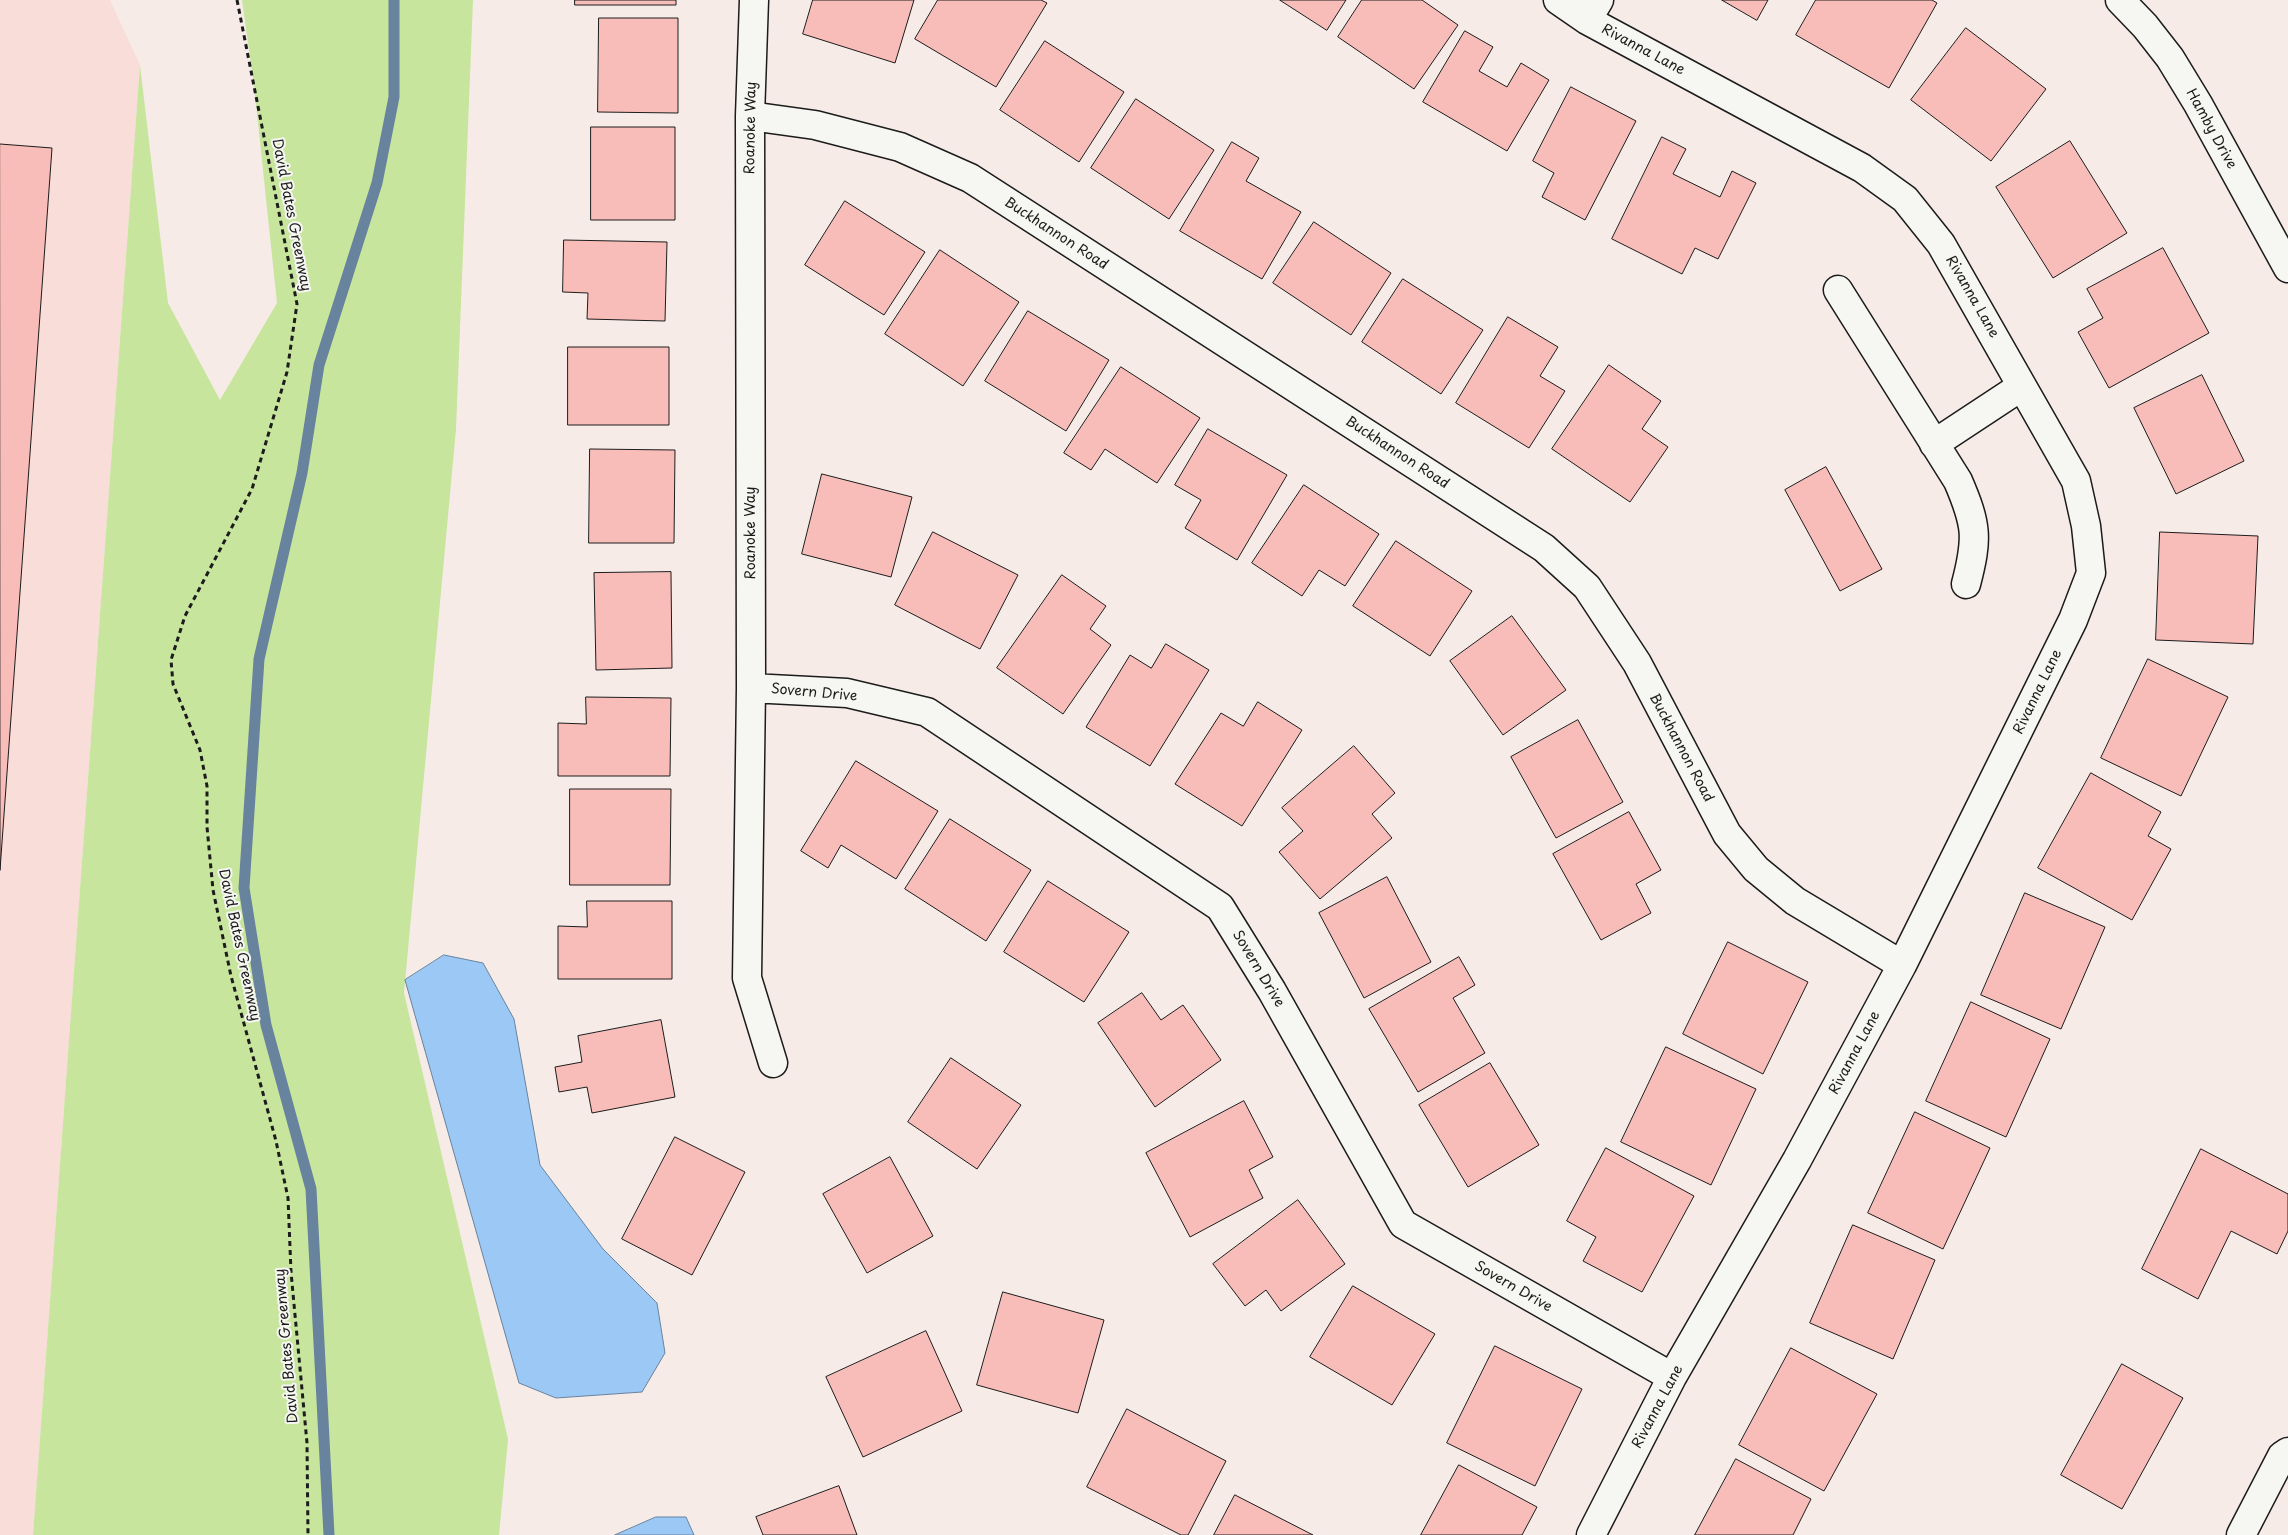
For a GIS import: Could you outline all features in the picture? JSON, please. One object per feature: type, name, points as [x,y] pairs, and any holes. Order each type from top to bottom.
[{"type":"street","name":"Roanoke Way","points":[[754,0],[750,116],[751,688],[747,978],[773,1063]]},
{"type":"street","name":"Rivanna Lane","points":[[1558,0],[1593,10],[1862,168],[1905,200],[1941,244],[2076,481],[2086,526],[2091,573],[2073,620],[1902,965],[1797,1160],[1672,1378],[1591,1535]]},
{"type":"street","name":"Hamby Drive","points":[[2120,0],[2145,26],[2170,58],[2198,104],[2288,268]]},
{"type":"street","name":"Buckhannon Road","points":[[750,116],[815,124],[900,147],[970,178],[1544,548],[1587,587],[1637,663],[1726,834],[1750,862],[1795,901],[1902,965]]},
{"type":"street","points":[[1838,290],[1958,481],[1970,509],[1974,529],[1974,552],[1966,584]]},
{"type":"street","points":[[1934,444],[2022,386]]},
{"type":"street","name":"Sovern Drive","points":[[751,688],[847,693],[927,712],[1220,907],[1272,991],[1403,1224],[1672,1378]]},
{"type":"street","points":[[2241,1535],[2282,1456],[2288,1452]]},
{"type":"path","name":"David Bates Greenway","points":[[237,0],[297,304],[286,372],[252,489],[185,616],[170,660],[173,684],[200,750],[206,786],[207,827],[213,890],[233,985],[271,1124],[288,1198],[291,1272],[307,1443],[308,1535]]},
{"type":"shaded area","points":[[0,0],[110,0],[140,65],[33,1535],[0,1535]]},
{"type":"green space","points":[[242,0],[473,0],[456,429],[404,993],[508,1439],[499,1535],[33,1535],[140,65],[168,303],[220,400],[277,303],[254,85]]},
{"type":"water","points":[[444,955],[483,963],[514,1019],[540,1165],[603,1249],[657,1303],[665,1353],[642,1392],[556,1398],[519,1383],[405,980]]},
{"type":"water","points":[[656,1517],[686,1517],[694,1535],[615,1535]]},
{"type":"building","points":[[575,0],[676,0],[676,5],[575,5]]},
{"type":"building","points":[[813,0],[914,0],[895,63],[803,34]]},
{"type":"building","points":[[938,0],[1041,0],[1047,3],[996,87],[915,39]]},
{"type":"building","points":[[1280,0],[1346,0],[1327,30]]},
{"type":"building","points":[[1362,0],[1422,0],[1458,25],[1414,89],[1338,37]]},
{"type":"building","points":[[1722,0],[1768,0],[1757,20]]},
{"type":"building","points":[[1816,0],[1932,0],[1937,3],[1889,88],[1796,35]]},
{"type":"building","points":[[599,18],[678,18],[678,113],[598,112]]},
{"type":"building","points":[[1966,28],[2046,89],[1991,161],[1911,100]]},
{"type":"building","points":[[1465,31],[1493,47],[1479,71],[1507,87],[1521,63],[1549,80],[1507,151],[1423,102]]},
{"type":"building","points":[[1045,41],[1124,92],[1079,162],[1000,110]]},
{"type":"building","points":[[1571,87],[1636,121],[1585,220],[1542,197],[1554,173],[1533,161]]},
{"type":"building","points":[[1136,99],[1214,150],[1169,219],[1091,168]]},
{"type":"building","points":[[591,127],[675,127],[675,220],[591,220]]},
{"type":"building","points":[[1662,137],[1686,149],[1673,174],[1720,197],[1732,171],[1756,183],[1718,259],[1695,248],[1682,274],[1612,239]]},
{"type":"building","points":[[2070,141],[2127,233],[2053,278],[1996,187]]},
{"type":"building","points":[[1232,142],[1259,158],[1246,181],[1301,212],[1262,279],[1180,231]]},
{"type":"building","points":[[0,144],[52,148],[0,870]]},
{"type":"building","points":[[845,201],[925,252],[884,315],[805,265]]},
{"type":"building","points":[[1314,222],[1391,273],[1351,335],[1273,283]]},
{"type":"building","points":[[564,240],[667,242],[665,321],[587,319],[588,293],[563,292]]},
{"type":"building","points":[[2163,248],[2209,333],[2109,388],[2078,332],[2103,318],[2087,289]]},
{"type":"building","points":[[940,250],[1019,302],[963,386],[885,334]]},
{"type":"building","points":[[1403,279],[1483,330],[1441,394],[1362,342]]},
{"type":"building","points":[[1028,311],[1109,360],[1066,431],[985,381]]},
{"type":"building","points":[[1508,317],[1558,347],[1540,376],[1565,391],[1529,448],[1456,403]]},
{"type":"building","points":[[568,347],[669,347],[669,425],[568,425]]},
{"type":"building","points":[[1609,365],[1661,401],[1642,429],[1668,447],[1630,502],[1552,449]]},
{"type":"building","points":[[1121,367],[1200,418],[1157,483],[1105,449],[1091,470],[1064,453]]},
{"type":"building","points":[[2202,375],[2244,461],[2176,494],[2134,408]]},
{"type":"building","points":[[1208,429],[1287,475],[1237,560],[1185,528],[1201,500],[1175,485]]},
{"type":"building","points":[[590,449],[675,450],[674,543],[589,543]]},
{"type":"building","points":[[1826,467],[1882,569],[1840,591],[1785,490]]},
{"type":"building","points":[[822,474],[912,497],[891,577],[802,554]]},
{"type":"building","points":[[1304,485],[1379,534],[1345,586],[1319,570],[1302,596],[1252,563]]},
{"type":"building","points":[[933,532],[1018,575],[980,649],[895,605]]},
{"type":"building","points":[[2160,532],[2258,536],[2253,644],[2156,640]]},
{"type":"building","points":[[1396,541],[1472,591],[1430,656],[1353,606]]},
{"type":"building","points":[[671,572],[672,668],[596,670],[594,573]]},
{"type":"building","points":[[1062,575],[1106,606],[1090,629],[1111,645],[1063,714],[997,668]]},
{"type":"building","points":[[1512,616],[1566,690],[1503,735],[1450,661]]},
{"type":"building","points":[[1166,644],[1209,670],[1150,766],[1086,727],[1130,655],[1151,668]]},
{"type":"building","points":[[2148,659],[2228,697],[2181,796],[2101,758]]},
{"type":"building","points":[[586,697],[671,698],[670,776],[558,776],[558,723],[586,724]]},
{"type":"building","points":[[1258,702],[1302,730],[1242,826],[1175,784],[1221,713],[1243,726]]},
{"type":"building","points":[[1578,720],[1623,802],[1556,838],[1511,757]]},
{"type":"building","points":[[1354,746],[1395,793],[1372,814],[1392,838],[1320,899],[1279,852],[1303,831],[1282,808]]},
{"type":"building","points":[[856,761],[938,811],[896,879],[841,845],[828,868],[801,851]]},
{"type":"building","points":[[2091,773],[2161,812],[2148,836],[2171,849],[2132,920],[2038,868]]},
{"type":"building","points":[[570,789],[671,789],[670,885],[570,885]]},
{"type":"building","points":[[1629,812],[1661,870],[1636,884],[1651,913],[1601,940],[1553,854]]},
{"type":"building","points":[[950,819],[1031,870],[986,941],[905,889]]},
{"type":"building","points":[[1387,877],[1431,962],[1364,998],[1319,913]]},
{"type":"building","points":[[1048,881],[1129,932],[1084,1002],[1004,952]]},
{"type":"building","points":[[2025,893],[2105,927],[2061,1029],[1981,995]]},
{"type":"building","points":[[587,901],[672,901],[672,979],[558,979],[558,926],[587,927]]},
{"type":"building","points":[[1728,942],[1808,982],[1763,1074],[1683,1034]]},
{"type":"building","points":[[1459,957],[1475,985],[1453,998],[1485,1053],[1418,1092],[1369,1009]]},
{"type":"building","points":[[1142,993],[1161,1020],[1183,1005],[1221,1060],[1155,1107],[1098,1023]]},
{"type":"building","points":[[1971,1002],[2050,1039],[2006,1137],[1926,1101]]},
{"type":"building","points":[[661,1020],[675,1097],[592,1113],[587,1087],[559,1092],[555,1067],[582,1062],[578,1036]]},
{"type":"building","points":[[1666,1047],[1756,1089],[1711,1185],[1621,1142]]},
{"type":"building","points":[[951,1058],[1021,1105],[977,1169],[908,1122]]},
{"type":"building","points":[[1490,1063],[1539,1145],[1468,1187],[1419,1105]]},
{"type":"building","points":[[1244,1101],[1273,1157],[1249,1170],[1263,1198],[1190,1237],[1146,1153]]},
{"type":"building","points":[[1915,1112],[1990,1148],[1943,1249],[1868,1213]]},
{"type":"building","points":[[675,1137],[745,1172],[692,1275],[622,1239]]},
{"type":"building","points":[[1606,1148],[1694,1196],[1642,1292],[1583,1261],[1596,1237],[1567,1221]]},
{"type":"building","points":[[2201,1149],[2288,1194],[2288,1231],[2277,1254],[2231,1231],[2198,1299],[2142,1269]]},
{"type":"building","points":[[890,1157],[933,1236],[867,1273],[823,1194]]},
{"type":"building","points":[[1298,1200],[1345,1264],[1281,1311],[1266,1290],[1245,1306],[1213,1264]]},
{"type":"building","points":[[1853,1225],[1935,1260],[1893,1359],[1810,1323]]},
{"type":"building","points":[[1353,1286],[1435,1334],[1392,1405],[1310,1357]]},
{"type":"building","points":[[1003,1292],[1104,1320],[1078,1413],[977,1385]]},
{"type":"building","points":[[926,1331],[962,1411],[863,1457],[826,1377]]},
{"type":"building","points":[[1495,1346],[1582,1389],[1535,1486],[1447,1443]]},
{"type":"building","points":[[1791,1348],[1877,1394],[1824,1491],[1739,1445]]},
{"type":"building","points":[[2122,1364],[2183,1398],[2122,1509],[2061,1475]]},
{"type":"building","points":[[1127,1409],[1226,1461],[1188,1535],[1181,1535],[1087,1487]]},
{"type":"building","points":[[1736,1459],[1811,1499],[1793,1535],[1695,1535]]},
{"type":"building","points":[[1459,1465],[1537,1507],[1522,1535],[1421,1535]]},
{"type":"building","points":[[839,1486],[857,1535],[763,1535],[756,1517]]},
{"type":"building","points":[[1235,1495],[1313,1535],[1214,1535]]},
{"type":"waterway","points":[[329,1535],[311,1189],[266,1025],[244,888],[259,659],[302,473],[319,365],[377,183],[394,97],[394,0]]}]
